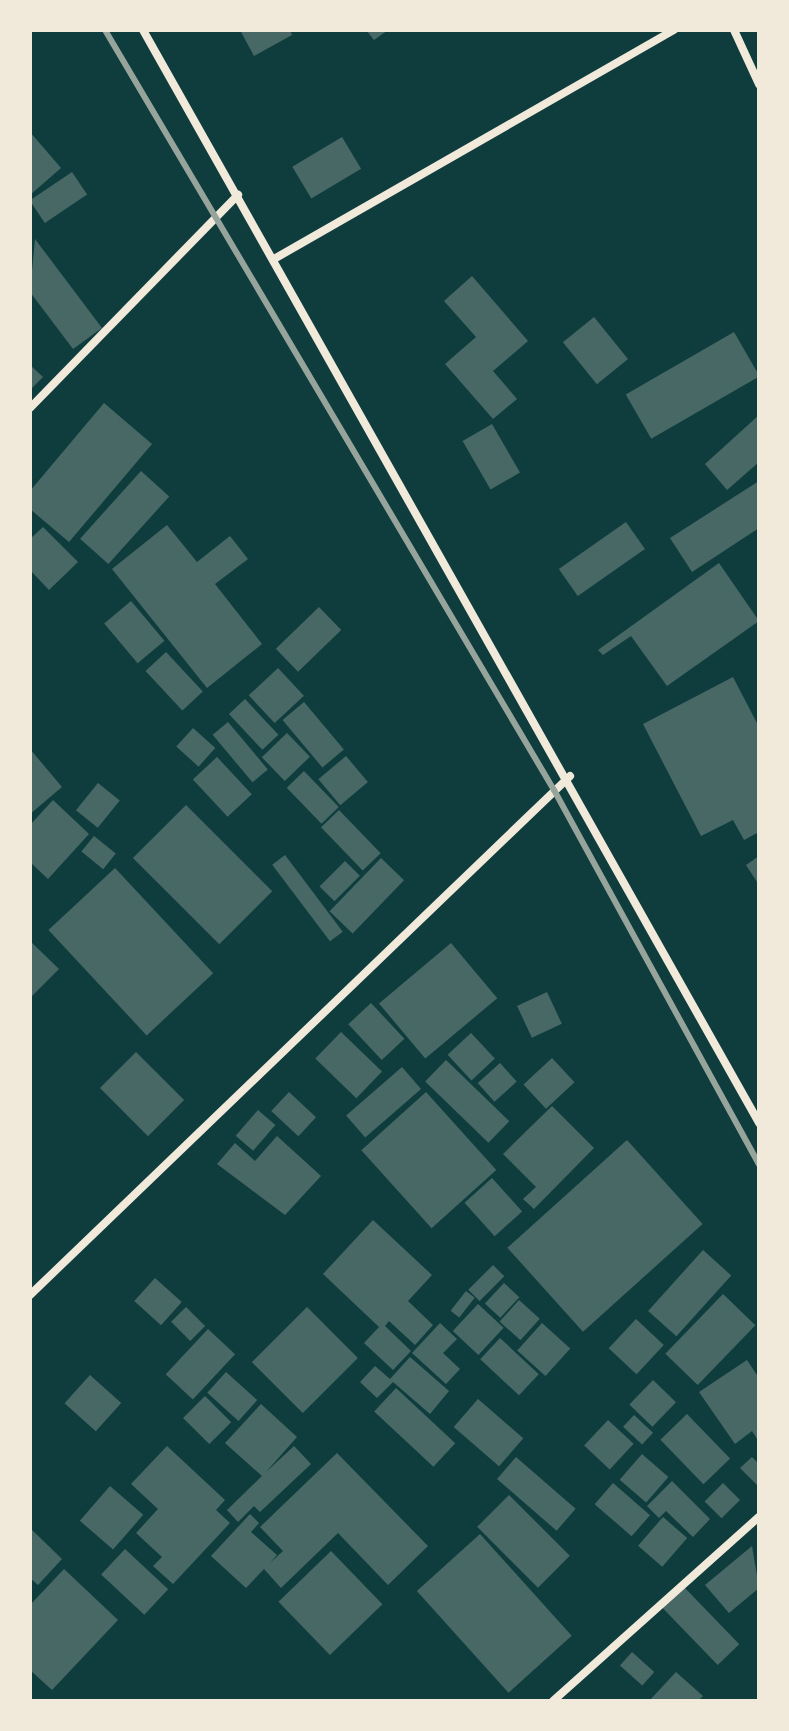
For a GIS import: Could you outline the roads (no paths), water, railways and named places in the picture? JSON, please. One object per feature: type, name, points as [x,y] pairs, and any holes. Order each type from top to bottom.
[{"type":"street","points":[[143,30],[570,776],[759,1123]]},
{"type":"street","points":[[274,259],[674,30]]},
{"type":"street","points":[[734,30],[759,84]]},
{"type":"street","points":[[30,408],[238,195]]},
{"type":"street","points":[[30,1295],[570,776]]},
{"type":"street","points":[[553,1701],[759,1517]]},
{"type":"railway","points":[[105,30],[554,790],[759,1165]]}]
